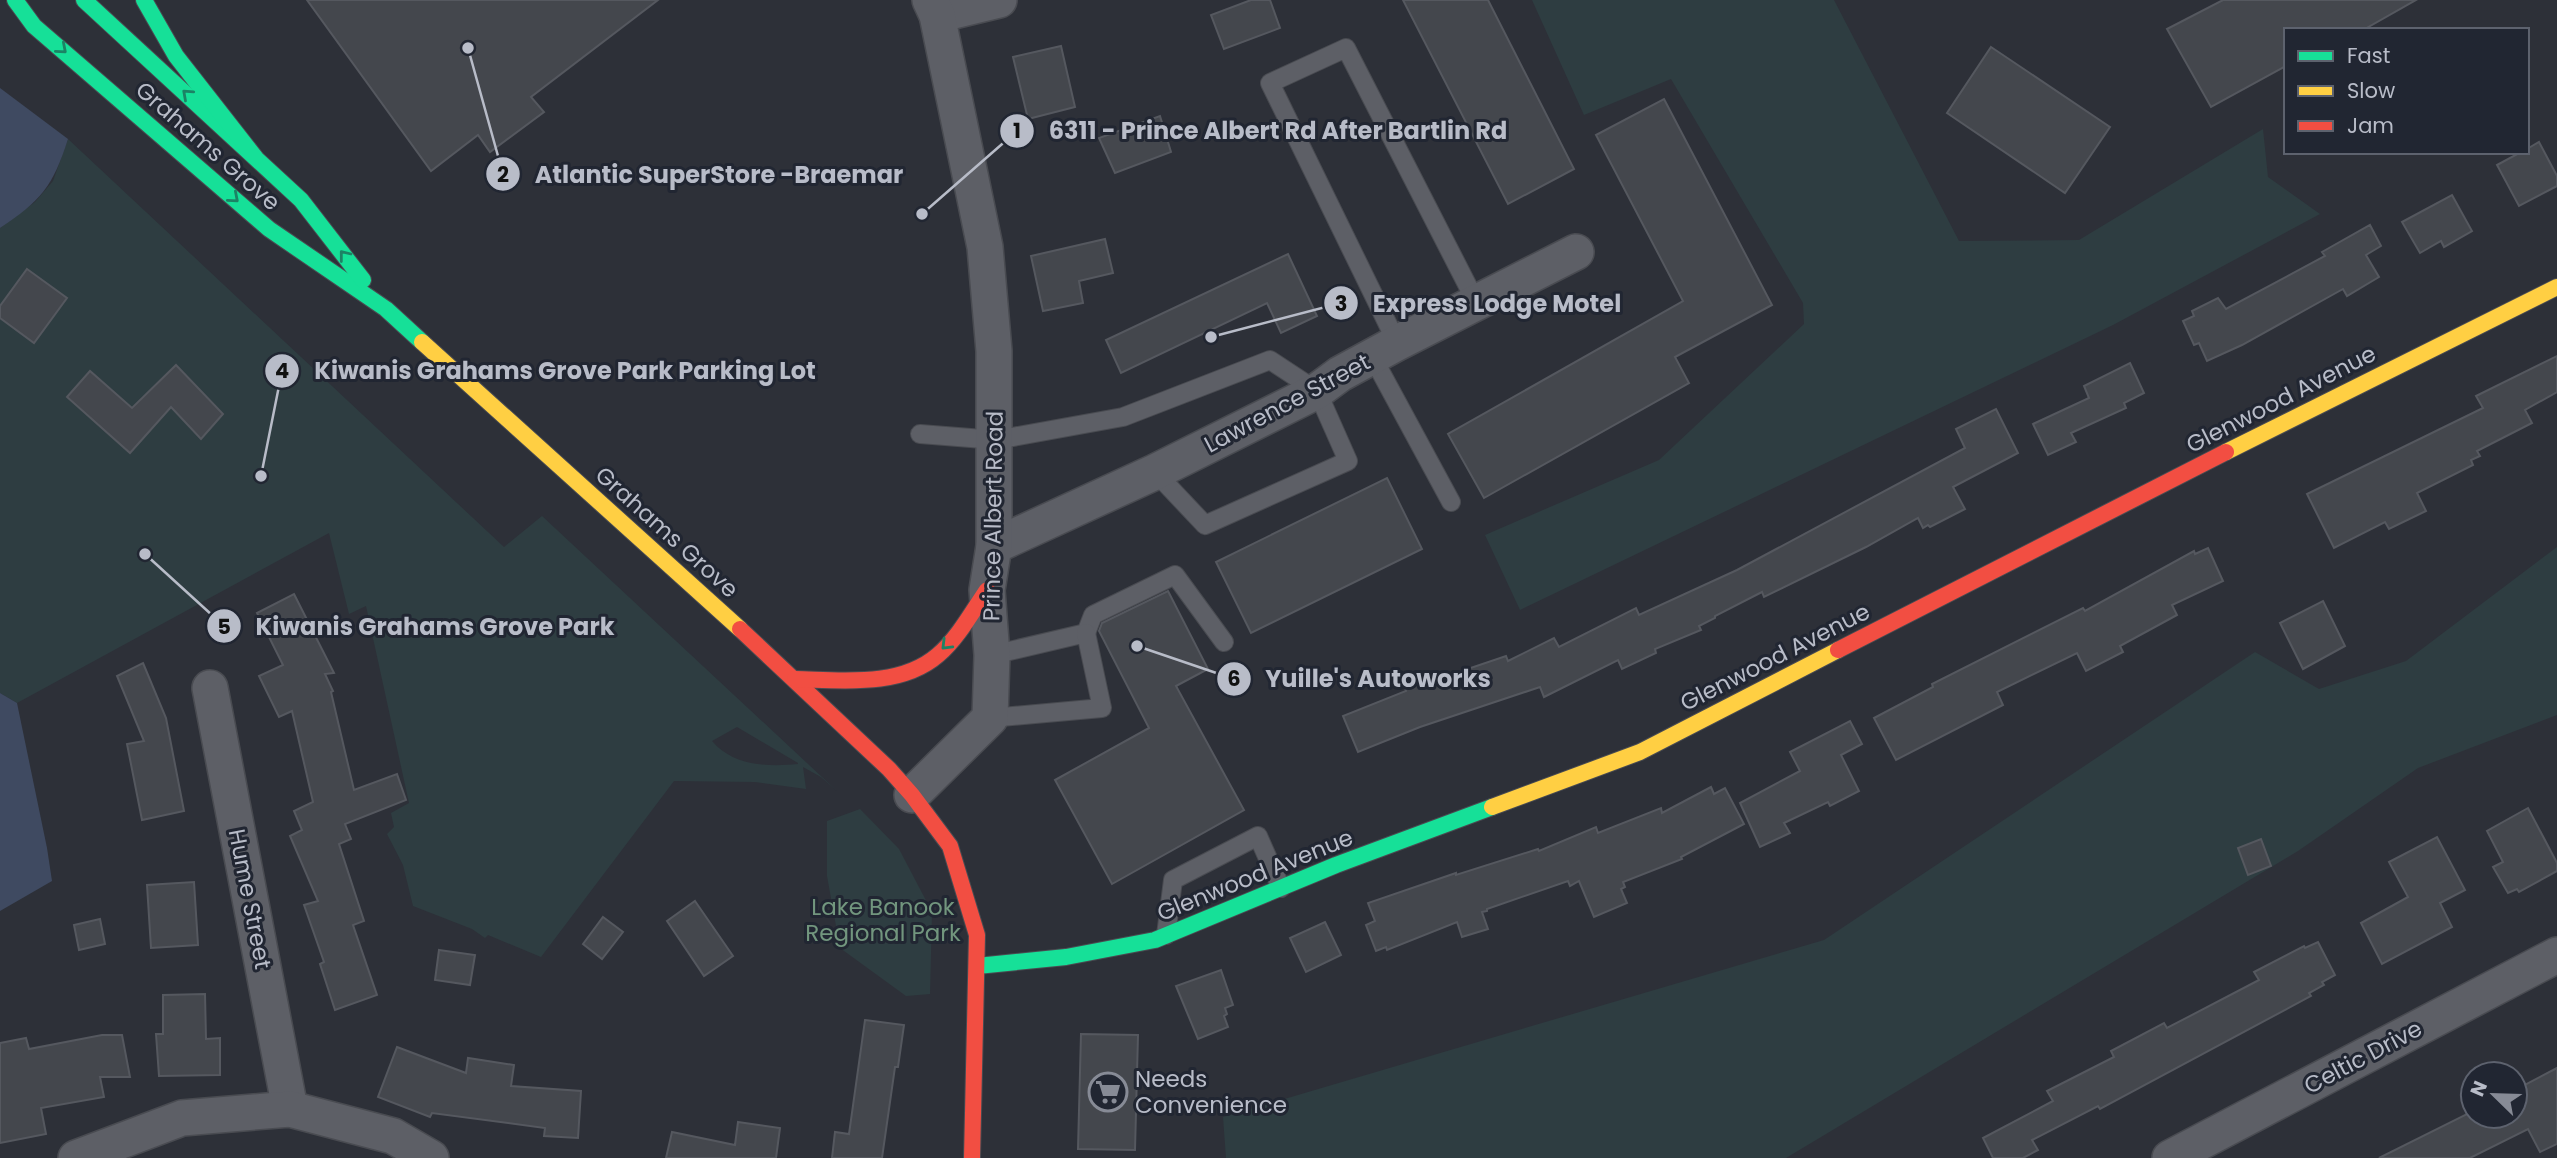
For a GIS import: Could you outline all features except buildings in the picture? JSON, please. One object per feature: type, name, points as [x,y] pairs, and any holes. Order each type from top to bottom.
[{"type":"main road","name":"Grahams Grove","points":[[15,0],[34,26],[269,229],[386,309],[795,679],[889,769],[912,795]]},
{"type":"main road","name":"Grahams Grove","points":[[84,0],[301,200],[386,309]]},
{"type":"main road","points":[[144,0],[176,56],[255,157]]},
{"type":"main road","name":"Glenwood Avenue","points":[[976,966],[1114,949],[1166,935],[1336,865],[1640,752],[2557,287]]},
{"type":"main road","points":[[795,679],[849,679],[901,674],[930,661],[955,635],[987,590]]},
{"type":"main road","points":[[912,795],[950,846],[977,936],[972,1158]]},
{"type":"street","points":[[933,7],[999,0]]},
{"type":"street","name":"Prince Albert Road","points":[[933,7],[985,247],[994,351],[994,546],[987,590],[992,655],[990,718]]},
{"type":"street","name":"Lawrence Street","points":[[994,546],[1155,472],[1317,391],[1340,374],[1384,349],[1576,252]]},
{"type":"street","name":"Hume Street","points":[[210,688],[290,1109]]},
{"type":"street","points":[[912,795],[990,718]]},
{"type":"street","name":"Celtic Drive","points":[[2169,1158],[2557,956]]},
{"type":"street","points":[[76,1158],[182,1118],[290,1109],[393,1136],[431,1158]]},
{"type":"lane","points":[[1451,502],[1270,83],[1346,48],[1476,302]]},
{"type":"lane","points":[[920,435],[996,440],[1123,417],[1270,360],[1317,391],[1348,461],[1205,525],[1155,472]]},
{"type":"lane","points":[[990,718],[1102,708],[1086,633],[1093,615],[1175,575],[1224,642]]},
{"type":"lane","points":[[992,655],[1086,633]]},
{"type":"lane","points":[[1166,935],[1173,880],[1258,836],[1281,888]]},
{"type":"green space","points":[[1532,0],[1834,0],[1959,241],[2079,240],[2263,129],[2268,177],[2320,214],[2113,325],[1520,610],[1485,535],[1659,460],[1804,324],[1803,303],[1671,79],[1584,115]]},
{"type":"green space","points":[[68,139],[504,547],[542,516],[837,791],[821,777],[803,767],[806,789],[755,782],[674,781],[541,957],[488,935],[485,938],[472,929],[413,906],[403,865],[387,834],[394,827],[391,813],[409,803],[366,606],[349,614],[329,533],[17,703],[0,693],[0,228],[35,202],[53,181]],"holes":[[[737,727],[798,763],[752,763],[730,756],[712,741]]]},
{"type":"green space","points":[[2557,547],[2557,715],[2418,768],[2298,851],[1786,1158],[1226,1158],[1223,1117],[1824,940],[2255,652],[2319,689],[2406,661]]},
{"type":"green space","name":"Lake Banook Regional Park","points":[[860,809],[899,849],[932,912],[930,994],[906,996],[840,948],[827,876],[827,821]]},
{"type":"water","points":[[0,88],[68,139],[57,169],[44,191],[26,209],[0,228]]},
{"type":"water","points":[[0,693],[17,703],[52,881],[0,911]]},
{"type":"traffic: fast","points":[[15,0],[34,26],[269,229],[386,309],[422,342]]},
{"type":"traffic: fast","points":[[84,0],[301,200],[363,280]]},
{"type":"traffic: fast","points":[[144,0],[176,56],[255,157]]},
{"type":"traffic: fast","points":[[977,966],[1066,957],[1155,940],[1336,865],[1492,807]]},
{"type":"traffic: slow","points":[[2226,452],[2557,287]]},
{"type":"traffic: slow","points":[[422,342],[740,629]]},
{"type":"traffic: slow","points":[[1492,807],[1640,752],[1838,650]]},
{"type":"traffic: jam","points":[[1838,650],[2226,452]]},
{"type":"traffic: jam","points":[[795,679],[870,680],[906,673],[923,666],[952,641],[987,590]]},
{"type":"traffic: jam","points":[[740,629],[889,769],[950,846],[977,935],[972,1158]]},
{"type":"place","name":"Atlantic SuperStore -Braemar","points":[[468,48]]},
{"type":"place","name":"6311 - Prince Albert Rd After Bartlin Rd","points":[[922,214]]},
{"type":"place","name":"Express Lodge Motel","points":[[1211,337]]},
{"type":"place","name":"Kiwanis Grahams Grove Park Parking Lot","points":[[261,476]]},
{"type":"place","name":"Kiwanis Grahams Grove Park","points":[[145,554]]},
{"type":"place","name":"Yuille's Autoworks","points":[[1137,646]]},
{"type":"place","name":"Needs Convenience","points":[[1108,1092]]}]
